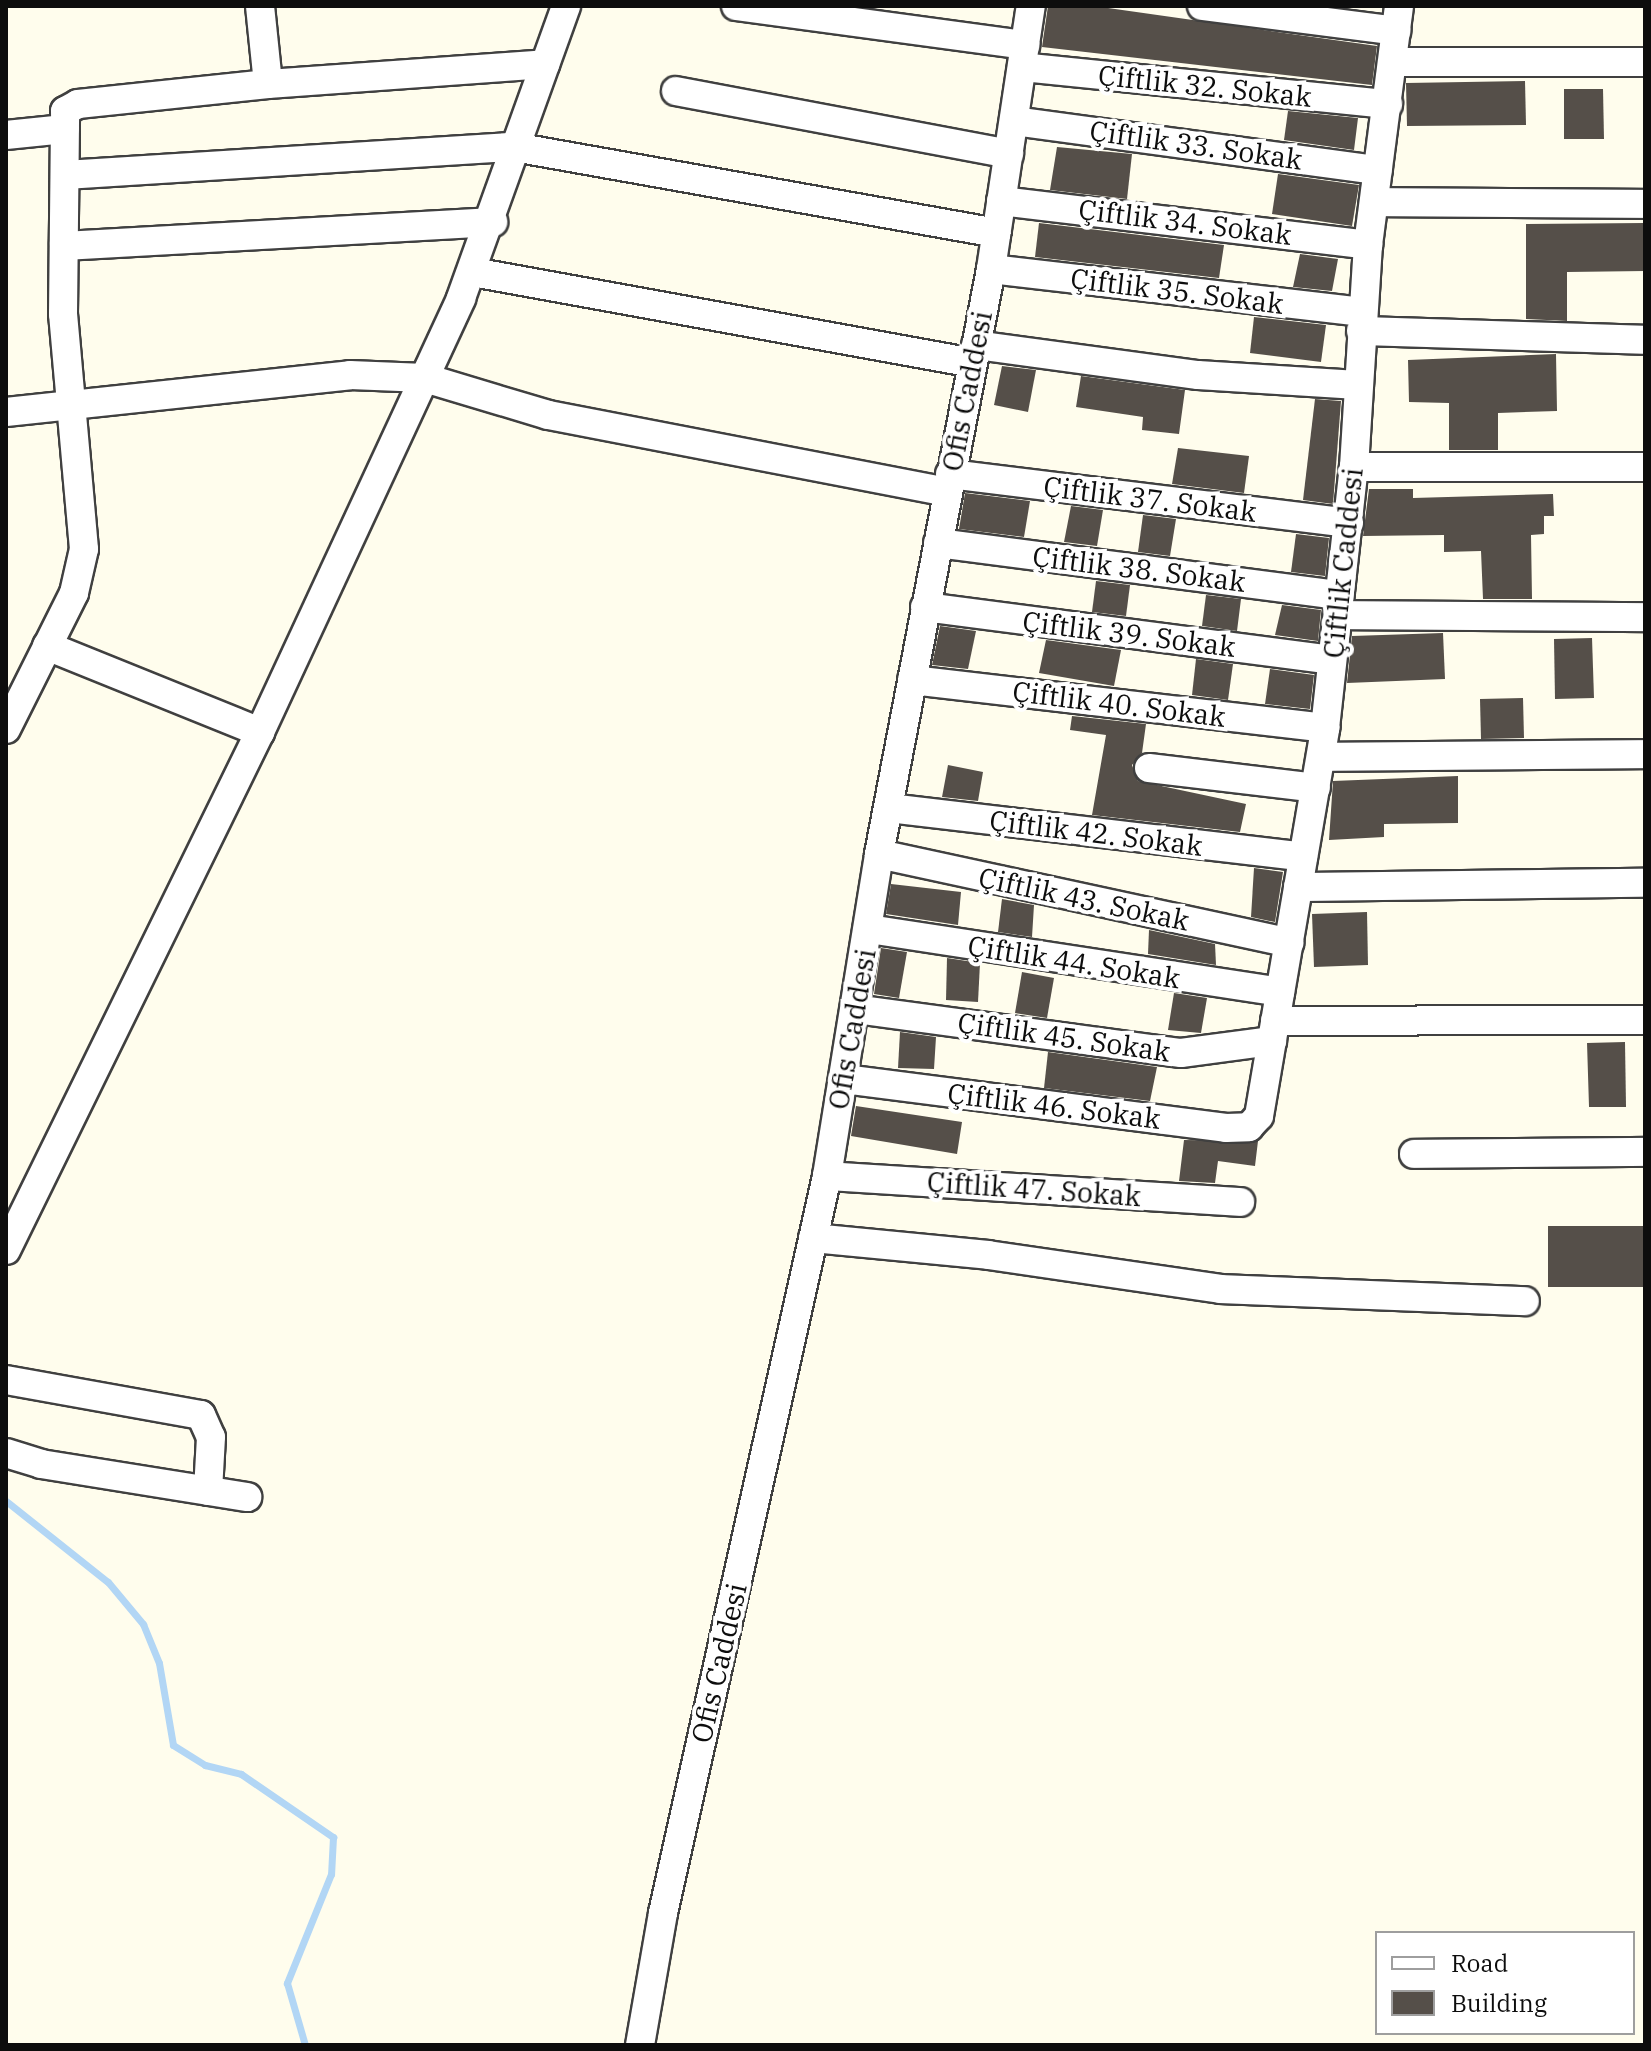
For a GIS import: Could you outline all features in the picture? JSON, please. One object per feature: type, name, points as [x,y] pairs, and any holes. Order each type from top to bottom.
[{"type":"street","points":[[260,6],[268,84]]},
{"type":"street","points":[[6,1250],[260,732],[473,272],[493,222],[514,147],[566,6]]},
{"type":"street","name":"Çiftlik 32. Sokak","points":[[736,6],[1024,56],[1388,104]]},
{"type":"street","name":"Ofis Caddesi","points":[[640,2045],[663,1913],[827,1176],[879,854],[991,269],[1031,6]]},
{"type":"street","points":[[1202,6],[1398,18]]},
{"type":"street","name":"Çiftlik Caddesi","points":[[1259,1116],[1325,728],[1354,467],[1368,245],[1398,18]]},
{"type":"street","points":[[1393,62],[1645,62]]},
{"type":"street","points":[[6,729],[74,593],[84,549],[70,405],[64,246],[65,111],[78,104],[268,84],[545,64]]},
{"type":"street","points":[[676,91],[1009,154]]},
{"type":"street","name":"Çiftlik 33. Sokak","points":[[1014,121],[1378,170]]},
{"type":"street","points":[[6,135],[65,129]]},
{"type":"street","points":[[65,175],[514,147],[996,233]]},
{"type":"street","name":"Çiftlik 34. Sokak","points":[[1001,201],[1368,245]]},
{"type":"street","points":[[1374,202],[1645,204]]},
{"type":"street","points":[[64,246],[493,222]]},
{"type":"street","name":"Çiftlik 35. Sokak","points":[[991,269],[1362,321],[1645,340]]},
{"type":"street","points":[[473,272],[974,354],[1198,375],[1358,385]]},
{"type":"street","name":"Çiftlik 37. Sokak","points":[[6,412],[350,375],[425,378],[548,415],[949,483],[1349,523]]},
{"type":"street","points":[[1354,467],[1645,467]]},
{"type":"street","name":"Çiftlik 38. Sokak","points":[[938,543],[1338,605],[1645,617]]},
{"type":"street","name":"Çiftlik 39. Sokak","points":[[925,607],[1332,660]]},
{"type":"street","points":[[47,646],[260,732]]},
{"type":"street","name":"Çiftlik 40. Sokak","points":[[912,680],[1325,728]]},
{"type":"street","points":[[1321,757],[1645,754]]},
{"type":"street","points":[[1149,768],[1316,788]]},
{"type":"street","name":"Çiftlik 42. Sokak","points":[[889,808],[1303,857]]},
{"type":"street","name":"Çiftlik 43. Sokak","points":[[879,854],[1289,943]]},
{"type":"street","points":[[1298,887],[1645,883]]},
{"type":"street","name":"Çiftlik 44. Sokak","points":[[869,929],[1280,992]]},
{"type":"street","name":"Çiftlik 45. Sokak","points":[[855,1009],[1181,1053],[1274,1031],[1645,1020]]},
{"type":"street","name":"Çiftlik 46. Sokak","points":[[844,1079],[1226,1128],[1249,1127],[1259,1116]]},
{"type":"street","points":[[1414,1154],[1645,1152]]},
{"type":"street","name":"Çiftlik 47. Sokak","points":[[827,1176],[1240,1202]]},
{"type":"street","points":[[813,1238],[988,1255],[1221,1289],[1525,1301]]},
{"type":"street","points":[[6,1380],[201,1415],[211,1430],[208,1491]]},
{"type":"street","points":[[6,1453],[247,1497]]},
{"type":"building","points":[[1048,6],[1094,6],[1377,46],[1372,85],[1042,47]]},
{"type":"building","points":[[1525,81],[1526,125],[1407,126],[1406,83]]},
{"type":"building","points":[[1564,89],[1603,89],[1604,139],[1564,139]]},
{"type":"building","points":[[1288,111],[1358,118],[1354,150],[1284,140]]},
{"type":"building","points":[[1057,147],[1132,154],[1127,199],[1050,190]]},
{"type":"building","points":[[1278,174],[1359,185],[1352,226],[1272,214]]},
{"type":"building","points":[[1039,223],[1224,245],[1219,278],[1035,257]]},
{"type":"building","points":[[1645,223],[1645,271],[1567,272],[1567,321],[1526,319],[1526,224]]},
{"type":"building","points":[[1300,254],[1338,259],[1332,291],[1293,287]]},
{"type":"building","points":[[1254,317],[1326,325],[1321,362],[1250,353]]},
{"type":"building","points":[[1556,354],[1557,411],[1498,413],[1498,450],[1449,450],[1449,403],[1409,402],[1408,360]]},
{"type":"building","points":[[1002,366],[1036,370],[1028,412],[994,405]]},
{"type":"building","points":[[1081,376],[1185,390],[1179,434],[1142,430],[1143,417],[1076,407]]},
{"type":"building","points":[[1315,399],[1341,401],[1333,504],[1303,500]]},
{"type":"building","points":[[1178,448],[1249,456],[1244,493],[1172,484]]},
{"type":"building","points":[[1369,489],[1413,489],[1413,498],[1553,494],[1554,516],[1544,516],[1544,534],[1531,535],[1532,599],[1483,599],[1481,551],[1444,552],[1444,535],[1363,536]]},
{"type":"building","points":[[965,493],[1030,501],[1024,537],[959,529]]},
{"type":"building","points":[[1071,506],[1103,510],[1097,546],[1064,542]]},
{"type":"building","points":[[1143,515],[1176,519],[1170,556],[1138,552]]},
{"type":"building","points":[[1296,534],[1329,538],[1325,576],[1291,572]]},
{"type":"building","points":[[1096,581],[1130,585],[1126,616],[1092,612]]},
{"type":"building","points":[[1206,595],[1241,599],[1237,631],[1202,626]]},
{"type":"building","points":[[1282,605],[1321,610],[1318,641],[1275,635]]},
{"type":"building","points":[[940,626],[976,631],[968,669],[932,665]]},
{"type":"building","points":[[1443,633],[1445,679],[1347,683],[1352,636]]},
{"type":"building","points":[[1592,638],[1594,698],[1555,699],[1554,639]]},
{"type":"building","points":[[1046,640],[1121,650],[1114,686],[1039,673]]},
{"type":"building","points":[[1196,659],[1233,664],[1228,700],[1192,695]]},
{"type":"building","points":[[1270,669],[1314,675],[1310,709],[1265,704]]},
{"type":"building","points":[[1523,698],[1524,738],[1481,739],[1480,699]]},
{"type":"building","points":[[1072,716],[1146,724],[1142,753],[1132,765],[1138,781],[1246,804],[1240,832],[1092,815],[1106,735],[1070,730]]},
{"type":"building","points":[[948,765],[983,772],[978,801],[942,797]]},
{"type":"building","points":[[1458,776],[1458,823],[1384,824],[1384,837],[1329,840],[1333,781]]},
{"type":"building","points":[[1254,868],[1283,872],[1275,922],[1251,917]]},
{"type":"building","points":[[891,884],[961,892],[958,925],[886,914]]},
{"type":"building","points":[[1002,899],[1034,905],[1032,937],[998,932]]},
{"type":"building","points":[[1367,912],[1368,965],[1314,967],[1312,914]]},
{"type":"building","points":[[1149,930],[1215,944],[1216,965],[1148,954]]},
{"type":"building","points":[[881,948],[907,952],[899,998],[874,994]]},
{"type":"building","points":[[947,958],[980,963],[978,1002],[946,1000]]},
{"type":"building","points":[[1022,972],[1054,978],[1047,1018],[1015,1013]]},
{"type":"building","points":[[1174,993],[1207,998],[1201,1033],[1168,1030]]},
{"type":"building","points":[[900,1032],[936,1037],[934,1069],[898,1068]]},
{"type":"building","points":[[1625,1042],[1626,1107],[1589,1107],[1587,1043]]},
{"type":"building","points":[[1048,1052],[1157,1067],[1150,1101],[1044,1088]]},
{"type":"building","points":[[856,1106],[962,1122],[957,1154],[851,1136]]},
{"type":"building","points":[[1184,1140],[1258,1141],[1255,1166],[1218,1161],[1215,1183],[1179,1181]]},
{"type":"building","points":[[1548,1226],[1645,1226],[1645,1287],[1548,1287]]},
{"type":"waterway","points":[[6,1501],[108,1582],[143,1624],[159,1663],[173,1745],[205,1765],[241,1774],[333,1837],[331,1874],[287,1983],[305,2045]]}]
